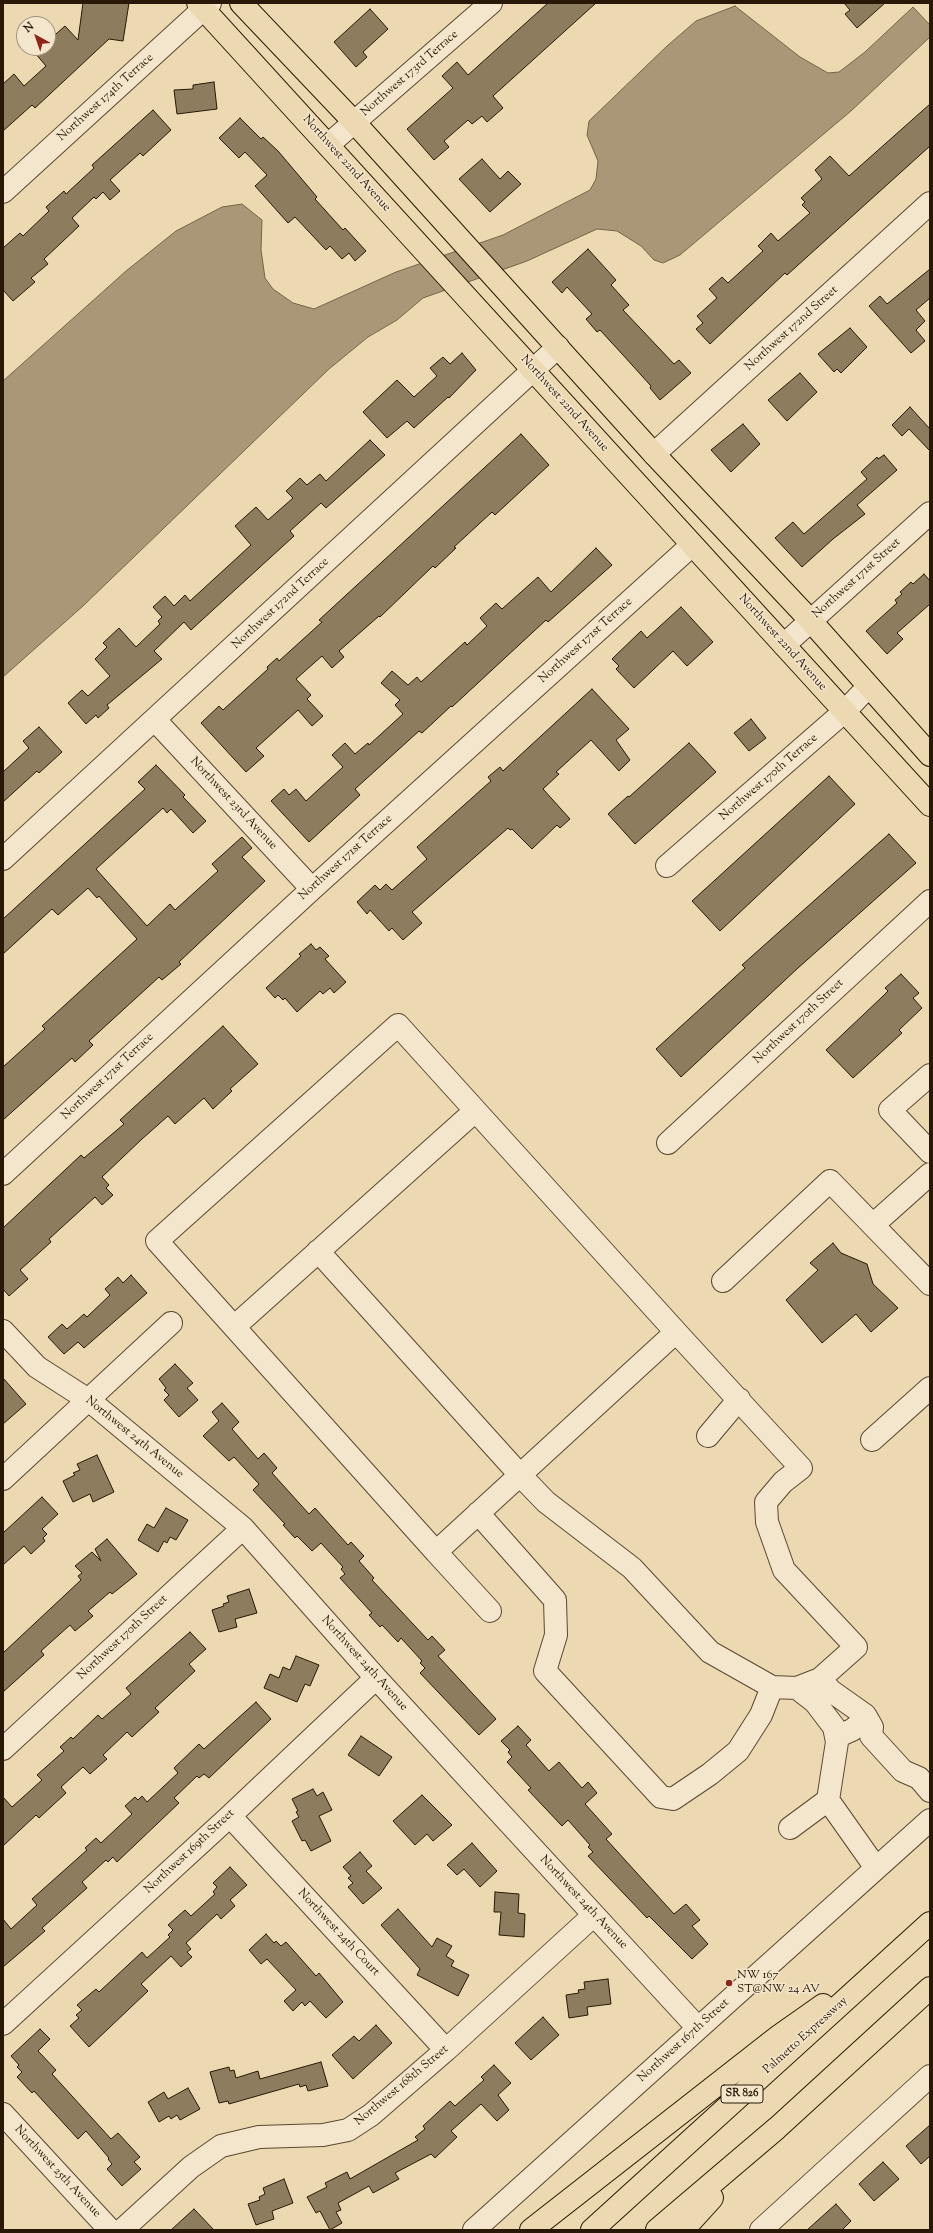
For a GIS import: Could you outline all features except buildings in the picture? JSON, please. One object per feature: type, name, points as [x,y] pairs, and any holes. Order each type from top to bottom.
[{"type":"main road","points":[[241,3],[355,123],[654,454],[810,620],[930,755]]},
{"type":"main road","name":"Northwest 22nd Avenue","points":[[204,5],[328,145],[930,805]]},
{"type":"main road","name":"Palmetto Expressway","points":[[592,2230],[930,1923]]},
{"type":"main road","points":[[531,2230],[779,2036],[891,1958]]},
{"type":"main road","points":[[657,2230],[777,2128],[930,1988]]},
{"type":"main road","points":[[683,2230],[777,2128]]},
{"type":"street","name":"Northwest 173rd Terrace","points":[[328,145],[491,3]]},
{"type":"street","name":"Northwest 174th Terrace","points":[[3,192],[204,5]]},
{"type":"street","name":"Northwest 172nd Street","points":[[654,454],[930,203]]},
{"type":"street","name":"Northwest 172nd Terrace","points":[[3,859],[534,371],[558,347]]},
{"type":"street","name":"Northwest 171st Street","points":[[784,645],[930,513]]},
{"type":"street","name":"Northwest 171st Terrace","points":[[3,1174],[312,889],[692,545]]},
{"type":"street","name":"Northwest 170th Terrace","points":[[667,866],[845,712],[868,687]]},
{"type":"street","name":"Northwest 23rd Avenue","points":[[155,720],[312,889]]},
{"type":"street","name":"Northwest 170th Street","points":[[668,1143],[930,902]]},
{"type":"street","points":[[318,1251],[546,1502],[632,1568],[710,1652],[772,1687],[797,1688],[820,1680],[856,1648],[784,1570],[767,1522],[766,1502],[783,1482],[801,1468],[398,1025],[157,1242],[490,1611]]},
{"type":"street","points":[[930,1075],[890,1110],[930,1152]]},
{"type":"street","points":[[234,1328],[475,1111]]},
{"type":"street","points":[[874,1224],[930,1174]]},
{"type":"street","points":[[723,1281],[830,1181],[874,1224],[930,1284]]},
{"type":"street","points":[[3,1479],[90,1401],[171,1323]]},
{"type":"street","name":"Northwest 24th Avenue","points":[[3,1331],[37,1367],[90,1401],[244,1528],[376,1678],[698,2028]]},
{"type":"street","points":[[436,1552],[676,1332]]},
{"type":"street","points":[[872,1440],[930,1388]]},
{"type":"street","points":[[708,1436],[739,1399]]},
{"type":"street","points":[[478,1513],[555,1600],[556,1635],[545,1671],[661,1797],[673,1799],[710,1774],[738,1751],[761,1715],[772,1687]]},
{"type":"street","name":"Northwest 170th Street","points":[[3,1749],[244,1528]]},
{"type":"street","name":"Northwest 169th Street","points":[[3,2024],[230,1816],[376,1678]]},
{"type":"street","points":[[820,1680],[831,1691],[858,1709],[870,1722],[882,1728],[916,1763],[924,1784]]},
{"type":"street","points":[[797,1688],[815,1702],[834,1727],[838,1742],[828,1800],[798,1823]]},
{"type":"street","points":[[836,1738],[870,1722]]},
{"type":"street","points":[[828,1800],[876,1868]]},
{"type":"street","name":"Northwest 24th Court","points":[[230,1816],[446,2050]]},
{"type":"street","name":"Northwest 167th Street","points":[[474,2230],[930,1820]]},
{"type":"street","name":"Northwest 168th Street","points":[[122,2230],[191,2167],[221,2146],[259,2137],[323,2135],[348,2130],[371,2115],[446,2050],[594,1915]]},
{"type":"street","points":[[771,2226],[930,2076]]},
{"type":"street","name":"Northwest 25th Avenue","points":[[3,2114],[110,2230]]},
{"type":"shaded area","points":[[735,6],[800,57],[828,73],[839,72],[865,52],[913,7],[930,25],[930,37],[851,111],[680,255],[663,263],[654,260],[641,246],[617,231],[597,229],[527,261],[423,298],[397,320],[368,337],[329,369],[83,606],[3,677],[3,381],[126,271],[176,231],[222,207],[242,204],[262,220],[261,250],[265,278],[273,289],[293,303],[314,309],[396,272],[503,235],[590,190],[596,179],[598,161],[587,135],[589,121],[667,46],[696,21]]},
{"type":"place","name":"NW 167 ST@NW 24 AV","points":[[729,1983]]}]
